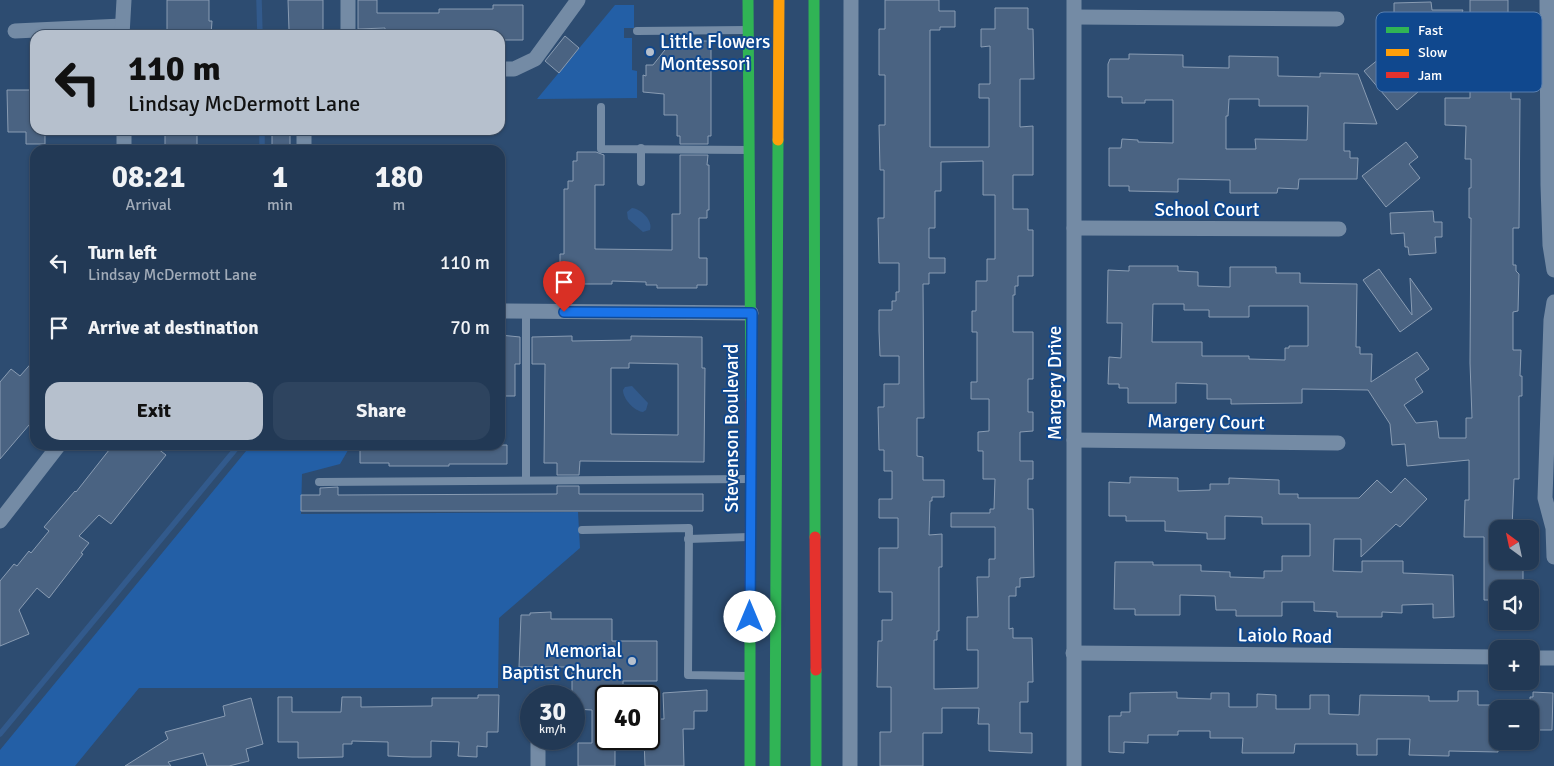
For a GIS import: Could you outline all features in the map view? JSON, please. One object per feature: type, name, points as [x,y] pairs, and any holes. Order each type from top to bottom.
[{"type":"main road","name":"Stevenson Boulevard","points":[[748,0],[752,313],[750,766]]},
{"type":"main road","points":[[775,766],[779,0]]},
{"type":"main road","points":[[814,0],[816,766]]},
{"type":"street","points":[[15,30],[122,30],[124,0]]},
{"type":"street","points":[[348,0],[348,30]]},
{"type":"street","points":[[505,69],[514,69],[535,59],[578,0]]},
{"type":"street","points":[[850,766],[851,0]]},
{"type":"street","name":"Margery Drive","points":[[1074,0],[1074,766]]},
{"type":"street","points":[[1547,0],[1551,57],[1550,244],[1554,270]]},
{"type":"street","points":[[1075,17],[1337,19]]},
{"type":"street","name":"School Court","points":[[1074,228],[1339,229]]},
{"type":"street","points":[[1554,302],[1550,320],[1551,401],[1545,498],[1554,528],[1554,557]]},
{"type":"street","points":[[505,311],[752,313]]},
{"type":"street","name":"Margery Court","points":[[1074,440],[1338,443]]},
{"type":"street","points":[[0,521],[55,450]]},
{"type":"street","name":"Laiolo Road","points":[[1073,653],[1489,657]]},
{"type":"street","points":[[1539,658],[1554,658]]},
{"type":"street","points":[[538,750],[538,766]]},
{"type":"lane","points":[[637,31],[748,30]]},
{"type":"lane","points":[[600,107],[601,149],[750,150]]},
{"type":"lane","points":[[641,148],[641,182]]},
{"type":"lane","points":[[526,311],[526,480]]},
{"type":"lane","points":[[319,482],[751,479]]},
{"type":"lane","points":[[582,530],[689,528],[688,675],[750,676]]},
{"type":"lane","points":[[688,539],[751,537]]},
{"type":"shaded area","points":[[615,5],[634,5],[634,28],[624,28],[624,38],[632,38],[632,70],[637,71],[637,98],[537,99]]},
{"type":"shaded area","points":[[632,208],[639,210],[646,216],[650,222],[650,230],[643,232],[628,219],[627,212]]},
{"type":"shaded area","points":[[632,386],[648,403],[646,410],[643,412],[633,407],[623,393],[625,387]]},
{"type":"shaded area","points":[[247,450],[348,450],[340,464],[302,474],[301,514],[578,512],[580,548],[499,618],[498,688],[139,688],[75,766],[0,766],[0,750]]},
{"type":"building","points":[[167,0],[209,0],[209,21],[212,21],[211,30],[167,30]]},
{"type":"building","points":[[288,0],[323,0],[323,30],[289,30]]},
{"type":"building","points":[[358,0],[377,0],[377,13],[439,13],[439,9],[493,9],[493,5],[523,5],[523,40],[505,40],[505,30],[358,29]]},
{"type":"building","points":[[885,0],[939,0],[939,11],[955,11],[955,27],[940,27],[940,30],[930,30],[930,147],[989,147],[989,98],[979,98],[979,84],[990,84],[990,46],[981,47],[981,29],[995,29],[995,8],[1028,8],[1028,29],[1033,29],[1034,79],[1020,79],[1020,127],[1033,126],[1033,175],[1013,175],[1013,209],[1028,209],[1028,230],[1033,230],[1033,276],[1018,276],[1018,286],[1015,286],[1015,295],[1013,295],[1013,332],[1033,332],[1033,379],[1028,379],[1028,412],[1033,412],[1033,431],[1020,432],[1020,461],[1033,461],[1033,479],[1028,479],[1028,509],[1033,509],[1034,577],[1020,578],[1020,587],[1016,587],[1016,596],[1009,596],[1009,629],[1013,628],[1013,638],[1032,638],[1033,682],[1028,682],[1028,702],[1020,702],[1020,733],[1032,733],[1032,753],[989,751],[989,724],[978,724],[979,708],[942,708],[942,733],[923,733],[923,766],[880,766],[880,732],[891,732],[891,687],[877,687],[878,641],[882,641],[882,620],[892,620],[892,592],[879,592],[879,548],[898,548],[898,518],[879,518],[879,499],[892,499],[892,471],[884,471],[884,450],[879,450],[878,407],[884,407],[884,384],[899,384],[899,356],[880,356],[879,331],[879,310],[892,310],[892,301],[896,301],[896,292],[899,292],[899,263],[879,263],[878,218],[884,218],[884,170],[880,170],[879,125],[885,125],[885,75],[879,75],[879,29],[885,29]],"holes":[[[983,161],[983,195],[995,195],[995,259],[987,259],[987,281],[976,281],[976,311],[972,311],[972,332],[977,332],[977,382],[971,382],[971,399],[989,399],[989,431],[978,432],[978,451],[983,451],[983,479],[995,479],[994,509],[990,509],[990,513],[951,513],[951,527],[995,527],[995,559],[989,559],[989,577],[977,577],[978,617],[967,617],[967,650],[978,650],[978,688],[934,689],[934,640],[937,640],[937,631],[939,631],[939,567],[942,567],[942,534],[929,535],[930,501],[932,501],[932,497],[944,497],[944,480],[923,480],[923,457],[917,456],[917,418],[924,418],[923,284],[929,284],[929,273],[945,273],[945,258],[929,258],[929,228],[935,228],[935,191],[941,191],[941,162]]]},
{"type":"building","points":[[1470,0],[1508,0],[1508,12],[1470,12]]},
{"type":"building","points":[[1431,2],[1432,10],[1463,10],[1462,12],[1394,12],[1394,3]]},
{"type":"building","points":[[565,36],[579,48],[559,73],[545,61]]},
{"type":"building","points":[[672,41],[711,41],[711,136],[708,136],[708,144],[680,144],[680,136],[677,136],[677,115],[664,115],[664,94],[643,92],[643,75],[646,76],[646,65],[653,65]]},
{"type":"building","points":[[1129,54],[1183,55],[1183,67],[1229,68],[1229,56],[1278,57],[1278,76],[1320,77],[1320,73],[1358,74],[1377,124],[1344,123],[1344,151],[1350,151],[1350,158],[1358,158],[1357,179],[1299,179],[1298,189],[1278,188],[1277,193],[1230,193],[1230,180],[1178,179],[1178,192],[1129,191],[1129,186],[1109,186],[1109,148],[1121,148],[1122,139],[1138,140],[1138,142],[1173,143],[1173,100],[1145,100],[1145,103],[1122,103],[1122,97],[1108,97],[1108,64],[1110,59],[1129,59]],"holes":[[[1229,99],[1259,99],[1259,106],[1308,106],[1307,140],[1255,139],[1256,149],[1226,149],[1226,116],[1228,116]]]},
{"type":"building","points":[[1376,61],[1376,85],[1364,71]]},
{"type":"building","points":[[7,90],[30,90],[30,135],[45,135],[45,144],[26,144],[26,132],[8,132]]},
{"type":"building","points":[[1382,92],[1418,92],[1397,110]]},
{"type":"building","points":[[1470,92],[1511,92],[1511,99],[1520,99],[1519,228],[1513,228],[1513,265],[1516,265],[1516,271],[1519,274],[1518,311],[1513,312],[1513,350],[1521,350],[1520,376],[1522,376],[1522,396],[1519,396],[1519,479],[1514,479],[1512,520],[1489,520],[1489,570],[1523,570],[1523,580],[1489,580],[1489,600],[1484,600],[1484,537],[1464,537],[1465,500],[1469,500],[1469,460],[1407,466],[1405,444],[1392,445],[1390,424],[1368,390],[1302,389],[1302,403],[1231,404],[1231,399],[1207,399],[1207,384],[1176,383],[1176,403],[1128,403],[1128,388],[1119,388],[1119,384],[1108,384],[1109,357],[1121,358],[1122,323],[1107,323],[1108,270],[1129,271],[1129,266],[1178,266],[1178,271],[1198,272],[1198,286],[1230,287],[1230,267],[1276,267],[1276,273],[1300,273],[1300,283],[1357,284],[1356,347],[1360,347],[1360,354],[1372,354],[1371,382],[1417,352],[1429,369],[1415,379],[1423,392],[1404,405],[1416,423],[1437,421],[1439,438],[1466,438],[1466,418],[1472,418],[1470,363],[1471,218],[1469,218],[1471,159],[1465,159],[1466,126],[1445,125],[1445,98],[1470,98]],"holes":[[[1153,304],[1184,304],[1184,310],[1209,310],[1209,317],[1249,317],[1249,306],[1308,306],[1308,346],[1289,346],[1289,348],[1285,348],[1285,360],[1249,359],[1249,356],[1202,356],[1202,342],[1152,342]]]},
{"type":"building","points":[[165,135],[197,135],[197,145],[165,145]]},
{"type":"building","points":[[272,135],[290,135],[290,145],[272,145]]},
{"type":"building","points":[[1406,142],[1418,157],[1409,164],[1420,178],[1386,207],[1362,176]]},
{"type":"building","points":[[577,152],[596,152],[604,155],[604,185],[595,185],[595,249],[672,250],[672,214],[680,214],[680,155],[708,155],[709,210],[707,210],[707,218],[699,218],[699,258],[707,258],[707,285],[697,285],[697,288],[657,288],[657,285],[646,285],[646,282],[612,281],[612,284],[568,284],[568,281],[560,281],[560,254],[564,254],[564,189],[568,189],[568,181],[573,181],[573,161],[577,161]]},
{"type":"building","points":[[1433,211],[1434,222],[1442,222],[1442,237],[1435,237],[1436,253],[1409,255],[1408,247],[1405,247],[1404,233],[1391,234],[1390,213]]},
{"type":"building","points":[[1379,269],[1412,315],[1410,278],[1432,309],[1400,332],[1363,280]]},
{"type":"building","points":[[505,336],[520,337],[520,364],[515,364],[515,396],[505,396]]},
{"type":"building","points":[[572,336],[572,341],[631,340],[631,336],[702,337],[702,368],[705,368],[704,462],[580,461],[579,475],[557,475],[557,463],[544,463],[545,364],[532,364],[532,337]],"holes":[[[629,363],[678,364],[678,435],[611,434],[611,368],[629,368]]]},
{"type":"building","points":[[30,365],[30,424],[0,459],[0,382],[11,369],[20,376]]},
{"type":"building","points":[[505,445],[507,445],[507,464],[389,466],[389,463],[360,463],[360,450],[505,450]]},
{"type":"building","points":[[109,450],[160,450],[166,455],[111,524],[99,515],[79,536],[89,543],[81,553],[83,554],[49,598],[37,588],[19,610],[29,634],[0,646],[0,581],[14,564],[17,566],[29,551],[31,553],[49,531],[44,527],[76,492]]},
{"type":"building","points":[[1130,477],[1178,478],[1178,491],[1210,490],[1210,484],[1229,484],[1229,478],[1279,480],[1279,494],[1298,494],[1298,498],[1359,498],[1377,480],[1391,493],[1405,478],[1427,499],[1400,527],[1396,524],[1361,557],[1361,539],[1334,539],[1333,571],[1362,572],[1362,561],[1403,561],[1403,573],[1453,575],[1454,617],[1433,618],[1433,604],[1402,605],[1402,613],[1382,612],[1382,617],[1337,617],[1337,612],[1314,611],[1314,602],[1282,602],[1282,616],[1236,616],[1236,610],[1216,610],[1215,596],[1180,595],[1180,615],[1135,615],[1135,609],[1114,609],[1115,562],[1153,562],[1153,565],[1201,565],[1201,571],[1230,572],[1230,577],[1264,578],[1264,571],[1282,571],[1282,556],[1310,556],[1310,524],[1262,524],[1262,517],[1225,516],[1225,539],[1207,539],[1207,533],[1165,531],[1165,521],[1126,521],[1126,516],[1109,516],[1109,482],[1130,483]]},
{"type":"building","points":[[557,486],[579,486],[579,494],[703,494],[703,511],[301,511],[301,495],[320,495],[320,488],[338,487],[338,495],[557,494]]},
{"type":"building","points":[[551,612],[551,619],[612,619],[612,641],[657,641],[657,681],[623,681],[623,685],[595,685],[595,750],[615,750],[615,766],[578,766],[578,750],[585,750],[585,743],[592,743],[592,710],[585,710],[585,685],[572,685],[572,667],[519,667],[521,615],[530,615],[530,613]]},
{"type":"building","points":[[707,690],[707,711],[694,711],[694,729],[683,729],[684,766],[645,766],[644,750],[660,750],[660,719],[664,719],[663,693]]},
{"type":"building","points":[[1458,691],[1478,691],[1478,705],[1489,705],[1489,750],[1498,750],[1498,752],[1449,751],[1449,756],[1409,755],[1410,739],[1377,739],[1377,755],[1357,755],[1357,744],[1295,744],[1294,753],[1242,753],[1243,738],[1210,738],[1210,731],[1178,731],[1178,735],[1148,735],[1148,743],[1124,742],[1124,753],[1109,752],[1109,716],[1121,716],[1121,712],[1130,712],[1130,693],[1177,692],[1177,698],[1211,699],[1211,693],[1229,693],[1229,707],[1257,707],[1257,694],[1276,695],[1276,709],[1310,709],[1310,695],[1329,695],[1329,714],[1359,715],[1360,695],[1429,696],[1429,701],[1458,701]]},
{"type":"building","points":[[1533,692],[1553,693],[1552,730],[1539,730],[1539,700],[1530,700],[1530,697],[1533,697]]},
{"type":"building","points":[[478,695],[499,695],[498,732],[487,732],[487,747],[477,746],[477,757],[458,756],[459,742],[431,741],[431,757],[412,757],[388,756],[388,742],[352,741],[352,744],[343,744],[343,757],[298,758],[298,742],[278,742],[278,697],[292,697],[292,712],[341,712],[342,697],[361,697],[361,707],[432,706],[432,698],[478,698]]},
{"type":"building","points":[[251,698],[263,744],[246,749],[249,761],[229,766],[207,766],[203,753],[168,762],[171,766],[125,766],[168,739],[165,732],[225,716],[223,706]]},
{"type":"waterway","points":[[259,0],[260,30]]},
{"type":"waterway","points":[[262,135],[262,145]]},
{"type":"waterway","points":[[0,734],[235,450]]},
{"type":"traffic: fast","points":[[748,0],[751,400]]},
{"type":"traffic: fast","points":[[814,0],[815,537]]},
{"type":"traffic: fast","points":[[775,766],[778,140]]},
{"type":"traffic: fast","points":[[750,625],[750,766]]},
{"type":"traffic: fast","points":[[816,670],[816,766]]},
{"type":"traffic: slow","points":[[778,140],[779,0]]},
{"type":"traffic: jam","points":[[750,625],[751,400]]},
{"type":"traffic: jam","points":[[815,537],[816,670]]},
{"type":"place","name":"Little Flowers Montessori","points":[[650,52]]},
{"type":"place","name":"Memorial Baptist Church","points":[[632,661]]},
{"type":"route","points":[[564,312],[752,313],[750,617]]}]
